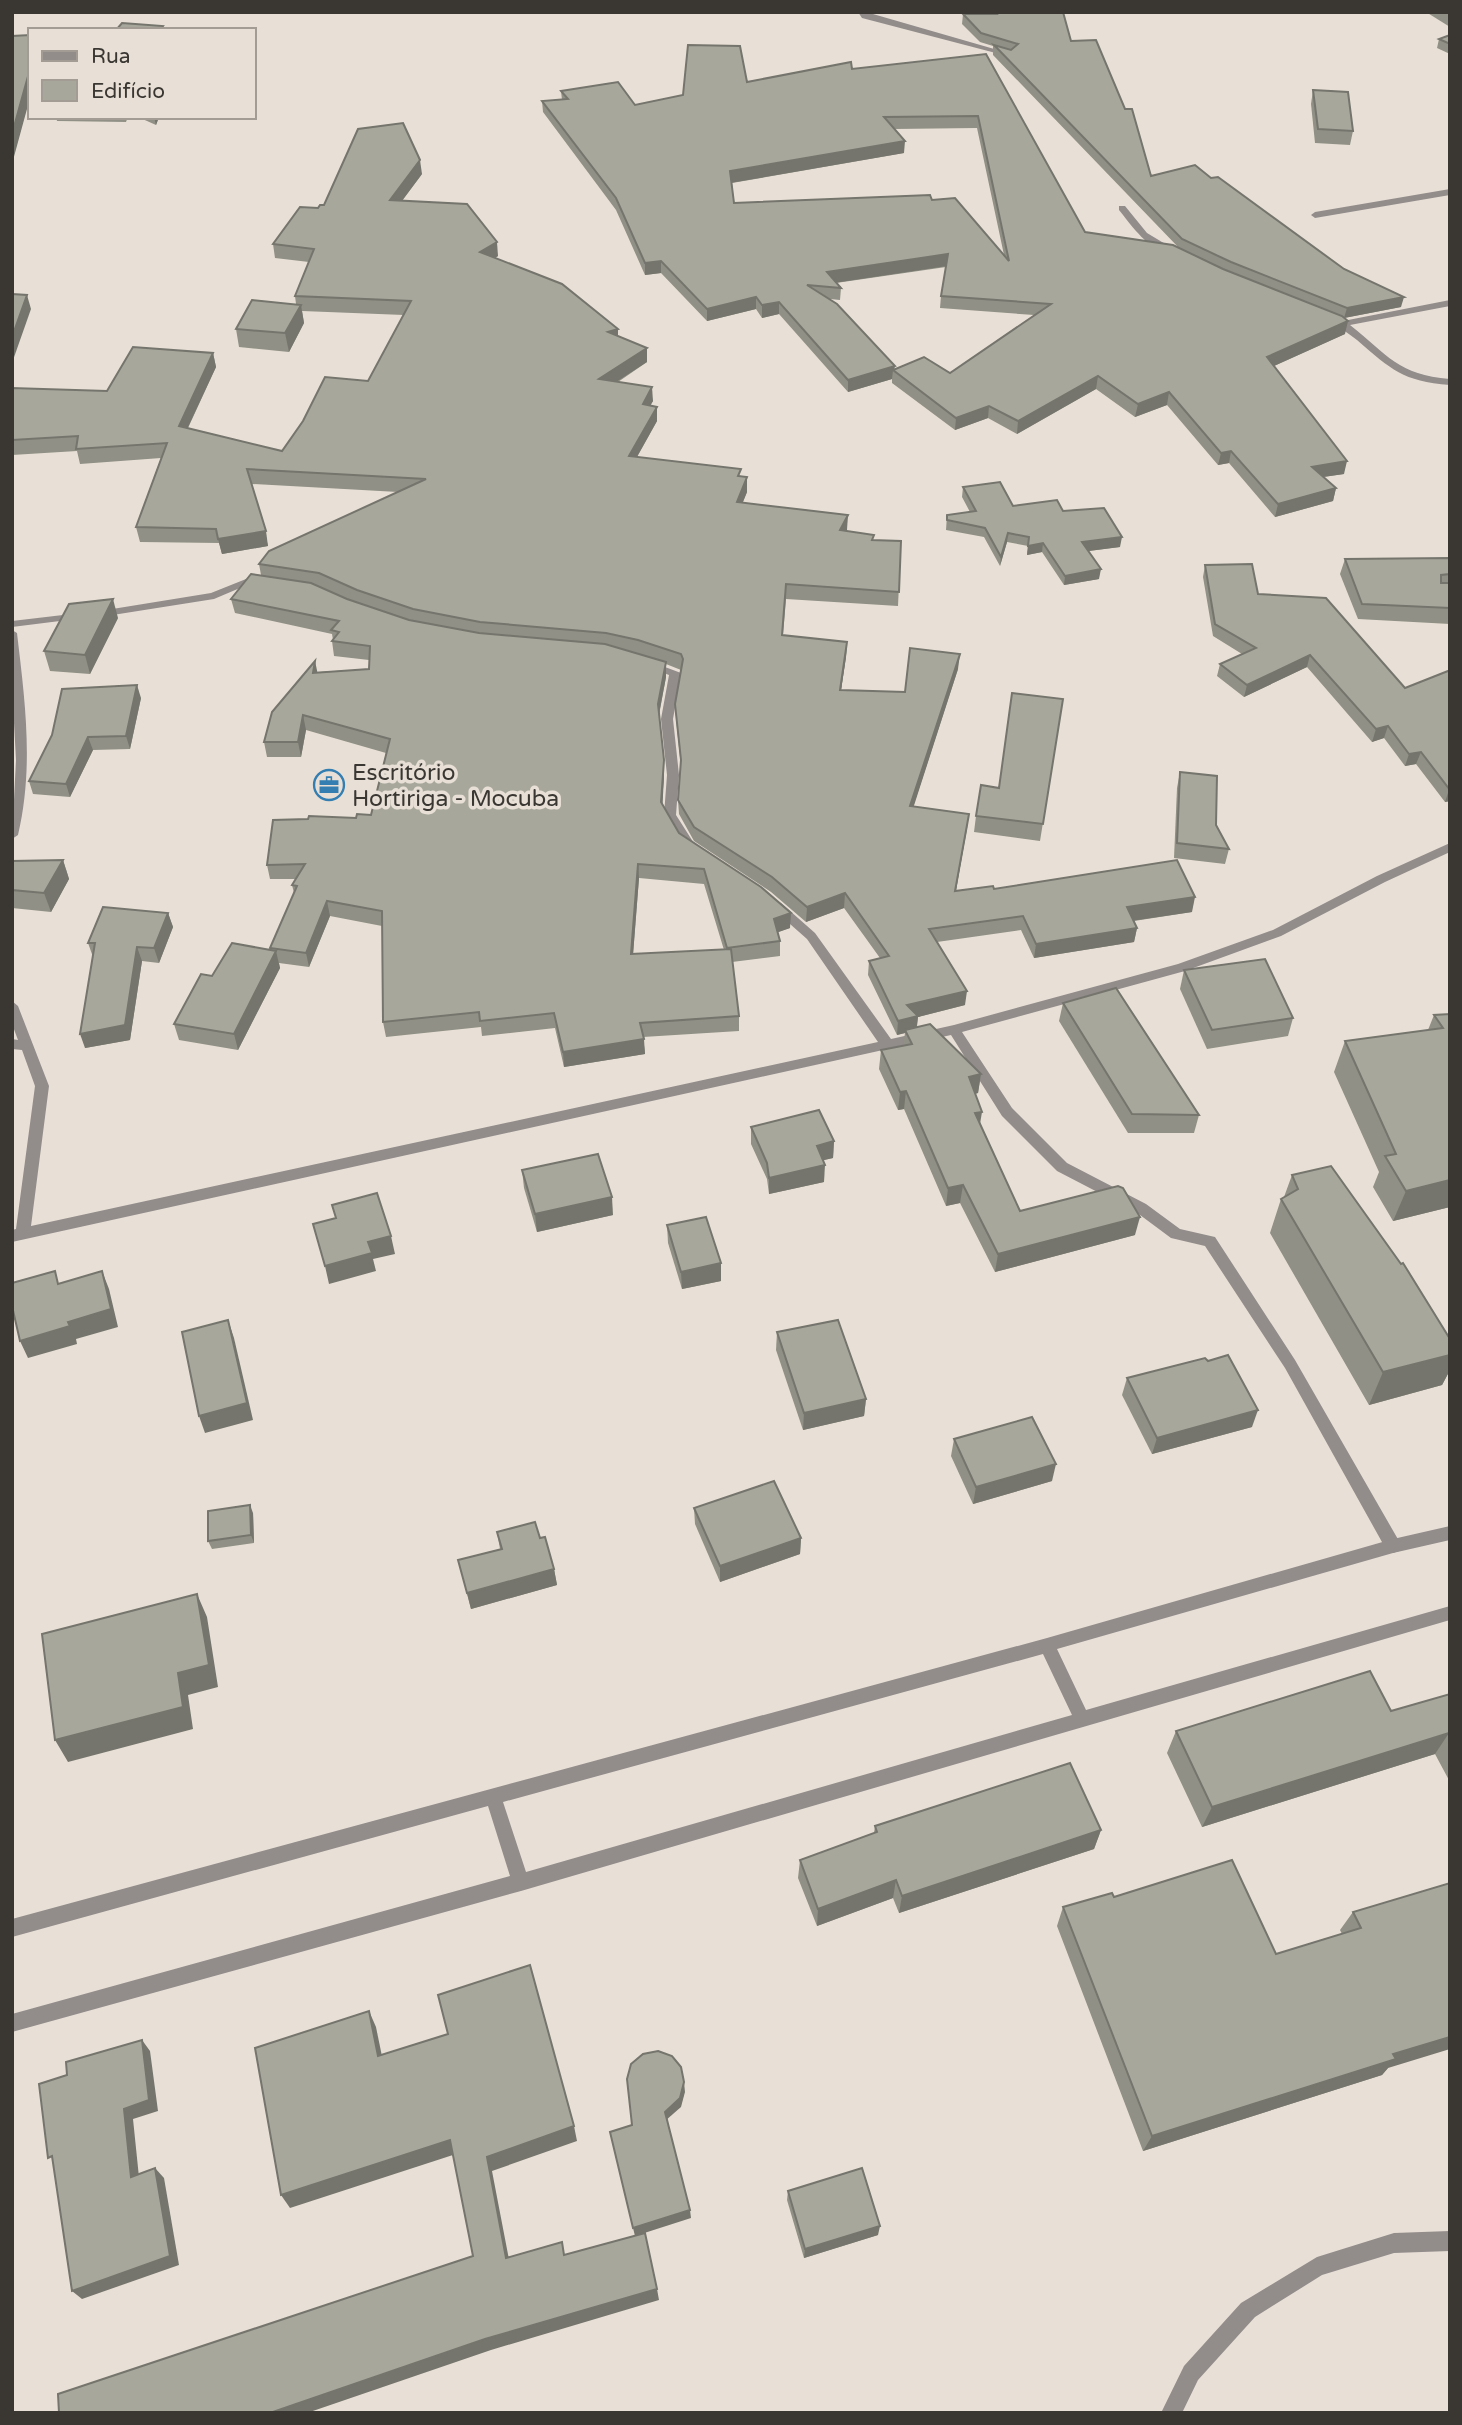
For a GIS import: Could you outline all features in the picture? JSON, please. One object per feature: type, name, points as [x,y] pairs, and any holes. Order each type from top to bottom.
[{"type":"street","points":[[862,12],[865,16],[902,28],[1012,55]]},
{"type":"street","points":[[1315,215],[1450,192]]},
{"type":"street","points":[[1122,208],[1144,236],[1178,254]]},
{"type":"street","points":[[1343,324],[1450,303]]},
{"type":"street","points":[[1324,314],[1343,324],[1397,372],[1418,379],[1450,382]]},
{"type":"street","points":[[12,624],[120,612],[214,596],[246,582],[268,586]]},
{"type":"street","points":[[12,633],[22,748],[18,817],[12,835]]},
{"type":"street","points":[[634,659],[675,673],[667,719],[673,775],[670,815],[687,846],[698,854]]},
{"type":"street","points":[[12,1006],[20,1045],[42,1086],[18,1234],[954,1030],[1181,968],[1265,937],[1381,878],[1450,847]]},
{"type":"street","points":[[766,897],[811,936],[887,1044]]},
{"type":"street","points":[[954,1030],[1007,1112],[1062,1167],[1141,1208],[1176,1234],[1210,1241],[1290,1364],[1393,1546]]},
{"type":"street","points":[[12,1928],[1047,1645],[1393,1546],[1450,1533]]},
{"type":"street","points":[[12,2023],[521,1882],[1450,1614]]},
{"type":"street","points":[[1047,1645],[1083,1721]]},
{"type":"street","points":[[493,1796],[521,1882]]},
{"type":"street","points":[[1171,2413],[1191,2373],[1248,2310],[1317,2267],[1394,2243],[1450,2241]]},
{"type":"building","points":[[996,12],[1063,12],[1071,41],[1096,40],[1125,109],[1132,109],[1151,176],[1195,165],[1211,178],[1218,177],[1344,269],[1404,297],[1347,308],[1231,262],[1182,239],[994,45],[1011,50],[1018,44],[981,33],[963,14],[997,14]]},
{"type":"building","points":[[122,23],[163,26],[162,28],[118,28]]},
{"type":"building","points":[[28,35],[28,76],[12,134],[12,36]]},
{"type":"building","points":[[1450,35],[1450,44],[1439,39]]},
{"type":"building","points":[[688,45],[740,46],[747,82],[851,62],[852,69],[986,54],[1085,232],[1173,245],[1223,269],[1342,316],[1348,321],[1267,357],[1347,461],[1312,467],[1336,488],[1278,504],[1231,451],[1221,453],[1169,392],[1138,404],[1098,376],[1018,421],[989,406],[956,418],[893,370],[924,357],[950,373],[1051,304],[941,296],[948,254],[827,272],[841,288],[807,285],[837,304],[895,366],[848,380],[779,302],[762,305],[756,297],[707,309],[661,261],[645,263],[616,198],[542,101],[568,99],[561,91],[618,82],[635,105],[683,95]],"holes":[[[978,116],[1009,261],[955,198],[932,200],[930,195],[734,203],[730,171],[905,141],[884,117]]]},
{"type":"building","points":[[1313,90],[1348,92],[1353,131],[1318,129]]},
{"type":"building","points":[[403,123],[420,160],[390,200],[467,204],[497,242],[480,252],[562,284],[618,329],[608,332],[647,348],[599,379],[652,387],[643,404],[657,407],[629,456],[741,469],[738,476],[747,477],[737,502],[848,515],[840,530],[874,535],[872,540],[901,541],[899,592],[786,584],[782,635],[847,642],[840,690],[905,692],[910,648],[960,654],[910,806],[969,814],[955,891],[993,886],[994,889],[1177,860],[1195,897],[1127,907],[1137,928],[1036,944],[1023,916],[929,929],[967,991],[907,1005],[918,1016],[898,1021],[869,961],[889,956],[845,893],[807,907],[772,877],[694,827],[678,800],[681,760],[675,704],[683,659],[681,654],[606,633],[480,622],[413,609],[357,590],[319,573],[259,564],[269,551],[426,479],[247,469],[266,531],[218,539],[216,529],[136,527],[167,443],[76,449],[78,436],[12,440],[12,388],[107,391],[133,347],[213,353],[179,426],[282,451],[303,421],[325,377],[368,381],[411,301],[295,296],[314,249],[273,244],[300,207],[318,208],[324,205],[358,129]]},
{"type":"building","points":[[12,294],[27,295],[12,337]]},
{"type":"building","points":[[252,300],[301,305],[285,333],[236,329]]},
{"type":"building","points":[[1000,482],[1013,506],[1057,500],[1063,511],[1104,508],[1122,537],[1082,542],[1101,569],[1065,576],[1043,543],[1028,546],[1029,537],[1008,533],[1001,557],[985,528],[947,520],[947,515],[976,511],[963,487]]},
{"type":"building","points":[[1450,558],[1450,574],[1441,575],[1441,583],[1450,583],[1450,608],[1362,604],[1345,559]]},
{"type":"building","points":[[1252,564],[1258,594],[1326,598],[1405,688],[1448,671],[1450,673],[1450,790],[1421,752],[1409,754],[1388,726],[1376,729],[1310,655],[1247,685],[1220,664],[1256,648],[1215,624],[1205,565]]},
{"type":"building","points":[[251,574],[311,583],[347,599],[409,620],[479,633],[605,644],[666,662],[658,704],[664,760],[661,802],[679,833],[761,887],[791,913],[774,919],[780,941],[727,948],[704,869],[638,864],[631,954],[731,949],[739,1016],[640,1023],[644,1039],[563,1052],[554,1013],[480,1021],[479,1012],[383,1022],[382,911],[327,901],[306,953],[270,948],[297,886],[292,885],[305,864],[267,865],[273,820],[308,819],[309,816],[356,818],[357,814],[371,815],[390,739],[303,715],[298,742],[264,742],[272,712],[315,661],[313,673],[369,669],[370,646],[332,641],[339,632],[331,630],[339,621],[231,599]]},
{"type":"building","points":[[113,599],[85,655],[44,651],[69,604]]},
{"type":"building","points":[[137,685],[126,736],[88,737],[66,784],[29,781],[52,735],[62,689]]},
{"type":"building","points":[[1012,693],[1063,699],[1043,824],[976,816],[981,785],[999,788]]},
{"type":"building","points":[[1180,772],[1217,776],[1216,825],[1229,849],[1177,843]]},
{"type":"building","points":[[63,860],[44,893],[12,890],[12,861]]},
{"type":"building","points":[[103,907],[168,913],[154,948],[137,947],[125,1025],[80,1034],[95,943],[88,943]]},
{"type":"building","points":[[232,943],[276,951],[234,1034],[174,1024],[201,974],[212,976]]},
{"type":"building","points":[[1265,959],[1293,1018],[1212,1030],[1184,970]]},
{"type":"building","points":[[1116,988],[1199,1115],[1132,1114],[1063,1003]]},
{"type":"building","points":[[1450,1014],[1450,1180],[1406,1191],[1385,1156],[1396,1154],[1345,1041],[1443,1028],[1434,1015]]},
{"type":"building","points":[[930,1024],[981,1074],[969,1077],[982,1112],[975,1113],[1020,1211],[1118,1186],[1123,1188],[1140,1217],[998,1254],[963,1185],[948,1188],[906,1091],[900,1092],[881,1050],[912,1044],[905,1030]]},
{"type":"building","points":[[819,1110],[834,1141],[817,1146],[825,1165],[769,1178],[767,1163],[751,1127]]},
{"type":"building","points":[[598,1154],[612,1197],[535,1214],[522,1170]]},
{"type":"building","points":[[1331,1166],[1401,1264],[1403,1263],[1450,1339],[1450,1355],[1383,1372],[1281,1199],[1298,1189],[1292,1175]]},
{"type":"building","points":[[377,1193],[391,1236],[368,1242],[372,1253],[325,1266],[313,1224],[336,1218],[332,1205]]},
{"type":"building","points":[[706,1217],[721,1263],[681,1272],[667,1225]]},
{"type":"building","points":[[55,1271],[58,1284],[102,1271],[111,1309],[68,1322],[70,1326],[20,1341],[12,1306],[12,1283]]},
{"type":"building","points":[[228,1320],[247,1403],[199,1416],[182,1332]]},
{"type":"building","points":[[838,1320],[866,1399],[804,1413],[777,1332]]},
{"type":"building","points":[[1228,1355],[1258,1410],[1157,1438],[1127,1378],[1205,1358],[1208,1361]]},
{"type":"building","points":[[1032,1417],[1056,1464],[976,1487],[954,1439]]},
{"type":"building","points":[[774,1481],[801,1538],[720,1566],[694,1508]]},
{"type":"building","points":[[250,1505],[251,1535],[208,1541],[208,1511]]},
{"type":"building","points":[[535,1522],[540,1538],[545,1537],[554,1569],[467,1593],[458,1560],[502,1549],[497,1532]]},
{"type":"building","points":[[197,1594],[209,1665],[178,1673],[183,1707],[55,1740],[42,1634]]},
{"type":"building","points":[[1370,1671],[1391,1711],[1450,1694],[1450,1735],[1449,1733],[1212,1807],[1176,1731]]},
{"type":"building","points":[[1070,1763],[1101,1830],[902,1896],[896,1880],[818,1909],[800,1860],[877,1832],[875,1826]]},
{"type":"building","points":[[1232,1860],[1276,1954],[1361,1928],[1353,1912],[1450,1883],[1450,2037],[1393,2054],[1396,2059],[1152,2136],[1063,1907],[1112,1893],[1114,1897]]},
{"type":"building","points":[[530,1965],[574,2126],[487,2157],[506,2258],[562,2242],[564,2255],[645,2233],[657,2289],[485,2339],[270,2413],[59,2413],[58,2394],[473,2256],[450,2140],[281,2195],[255,2048],[369,2011],[378,2056],[448,2034],[438,1995]]},
{"type":"building","points":[[142,2040],[149,2100],[124,2109],[131,2177],[155,2168],[170,2256],[72,2291],[52,2156],[48,2158],[39,2084],[67,2075],[66,2062]]},
{"type":"building","points":[[658,2051],[672,2056],[681,2067],[684,2082],[680,2098],[665,2112],[690,2210],[633,2228],[610,2132],[632,2125],[627,2079],[631,2064],[643,2054]]},
{"type":"building","points":[[862,2168],[880,2226],[805,2249],[788,2191]]},
{"type":"place","name":"Escritório Hortiriga - Mocuba","points":[[329,785]]}]
